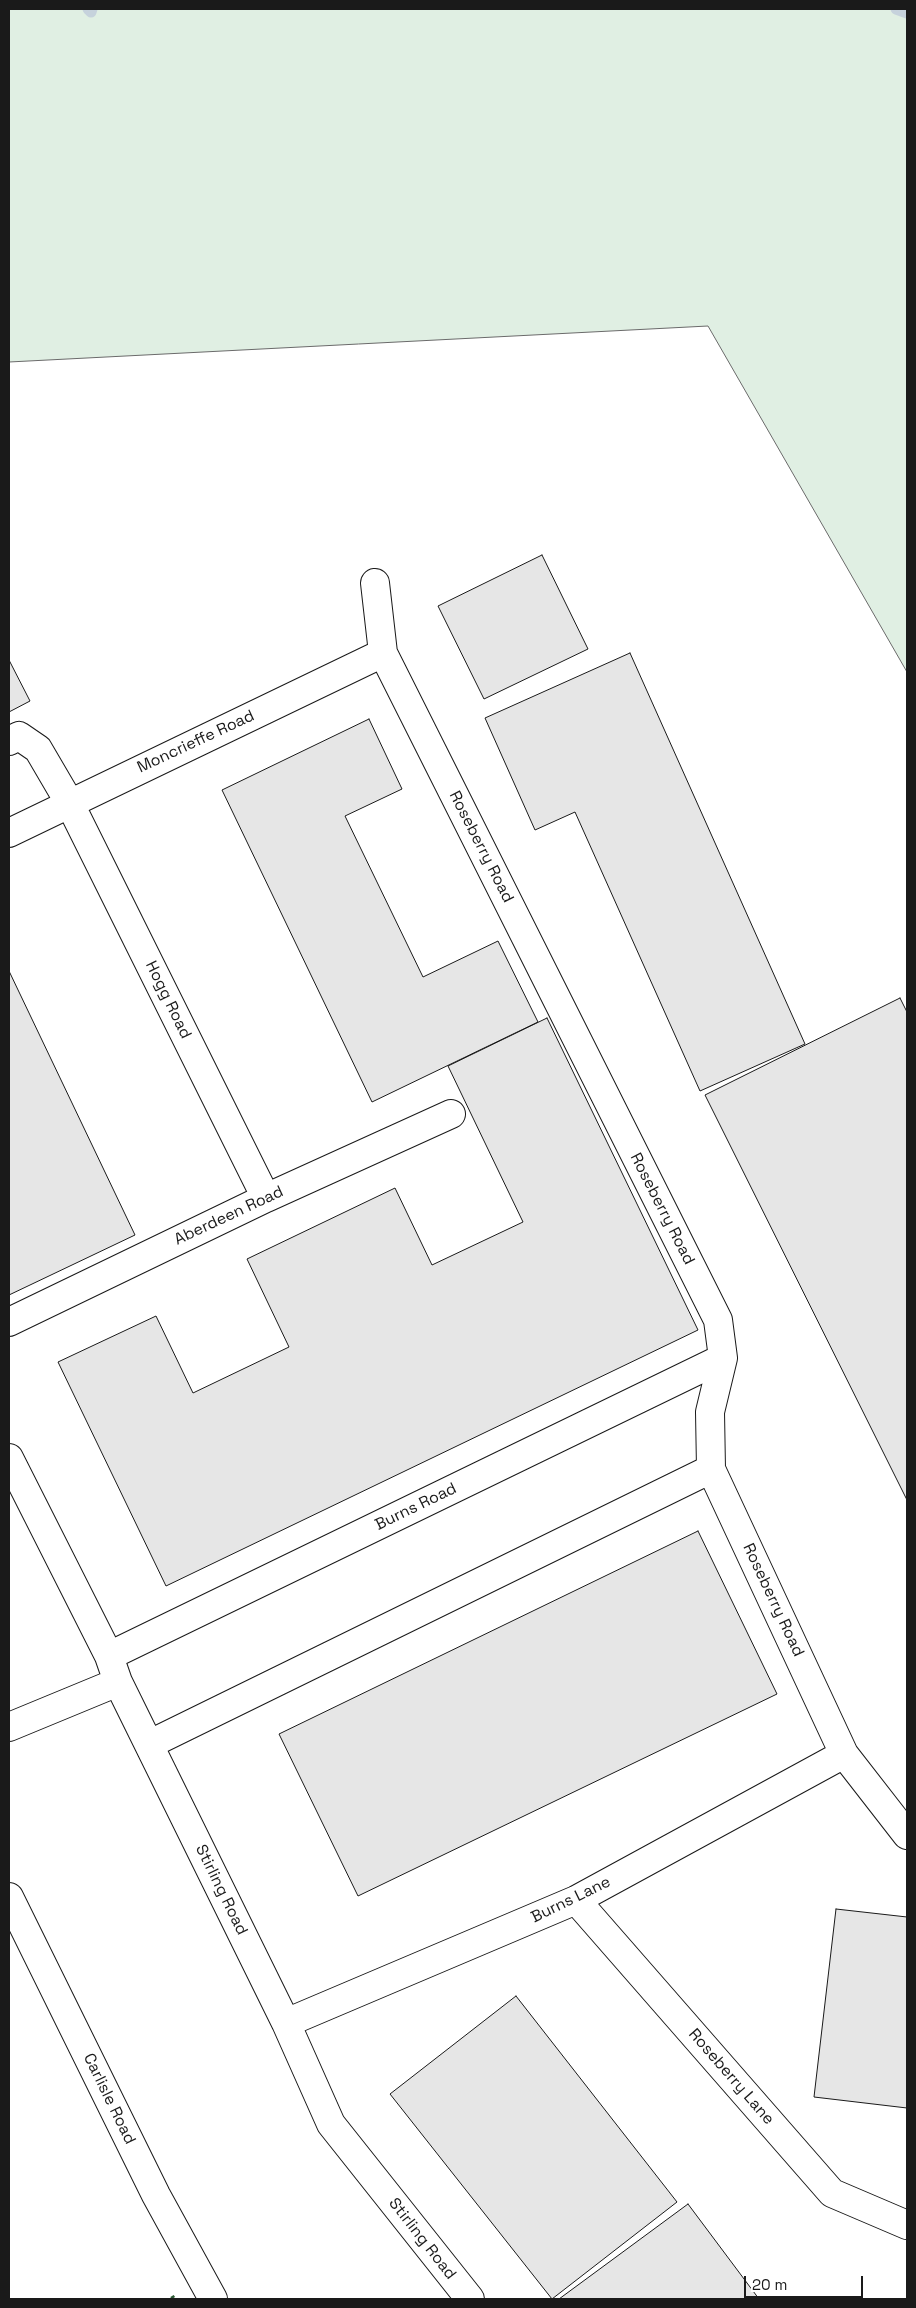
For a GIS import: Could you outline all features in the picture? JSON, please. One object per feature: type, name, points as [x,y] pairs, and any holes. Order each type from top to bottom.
[{"type":"street","name":"Roseberry Road","points":[[375,583],[383,653],[718,1320],[723,1358],[710,1412],[711,1469],[844,1754],[907,1836]]},
{"type":"street","name":"Moncrieffe Road","points":[[9,833],[69,802],[383,653]]},
{"type":"street","name":"Hogg Road","points":[[9,741],[19,736],[38,749],[69,802],[266,1198]]},
{"type":"street","name":"Aberdeen Road","points":[[9,1322],[266,1198],[451,1114]]},
{"type":"street","name":"Burns Road","points":[[109,1656],[723,1358]]},
{"type":"street","name":"Stirling Road","points":[[9,1458],[109,1656],[118,1682],[286,2023],[332,2124],[470,2299]]},
{"type":"street","points":[[150,1744],[711,1469]]},
{"type":"street","points":[[9,1727],[118,1682]]},
{"type":"street","name":"Burns Lane","points":[[286,2023],[576,1900],[844,1754]]},
{"type":"street","name":"Carlisle Road","points":[[9,1897],[156,2195],[214,2299]]},
{"type":"street","name":"Roseberry Lane","points":[[576,1900],[832,2193],[907,2225]]},
{"type":"green space","points":[[9,9],[907,9],[907,672],[708,326],[9,362]]},
{"type":"building","points":[[542,555],[588,649],[484,699],[438,606]]},
{"type":"building","points":[[630,653],[805,1044],[700,1091],[575,812],[535,830],[485,718]]},
{"type":"building","points":[[9,660],[30,701],[9,712]]},
{"type":"building","points":[[369,719],[402,789],[345,816],[423,977],[498,941],[538,1022],[372,1102],[222,790]]},
{"type":"building","points":[[9,971],[135,1235],[9,1295]]},
{"type":"building","points":[[900,998],[907,1012],[907,1500],[705,1095]]},
{"type":"building","points":[[547,1018],[698,1330],[166,1586],[58,1362],[156,1316],[193,1393],[289,1347],[247,1259],[395,1188],[432,1265],[523,1222],[448,1066]]},
{"type":"building","points":[[698,1531],[777,1694],[358,1896],[279,1734]]},
{"type":"building","points":[[836,1909],[907,1917],[907,2108],[814,2097]]},
{"type":"building","points":[[516,1996],[677,2202],[552,2299],[390,2094]]},
{"type":"building","points":[[688,2204],[759,2299],[559,2299]]},
{"type":"waterway","points":[[88,9],[91,12],[92,9]]},
{"type":"waterway","points":[[896,9],[907,13]]}]
